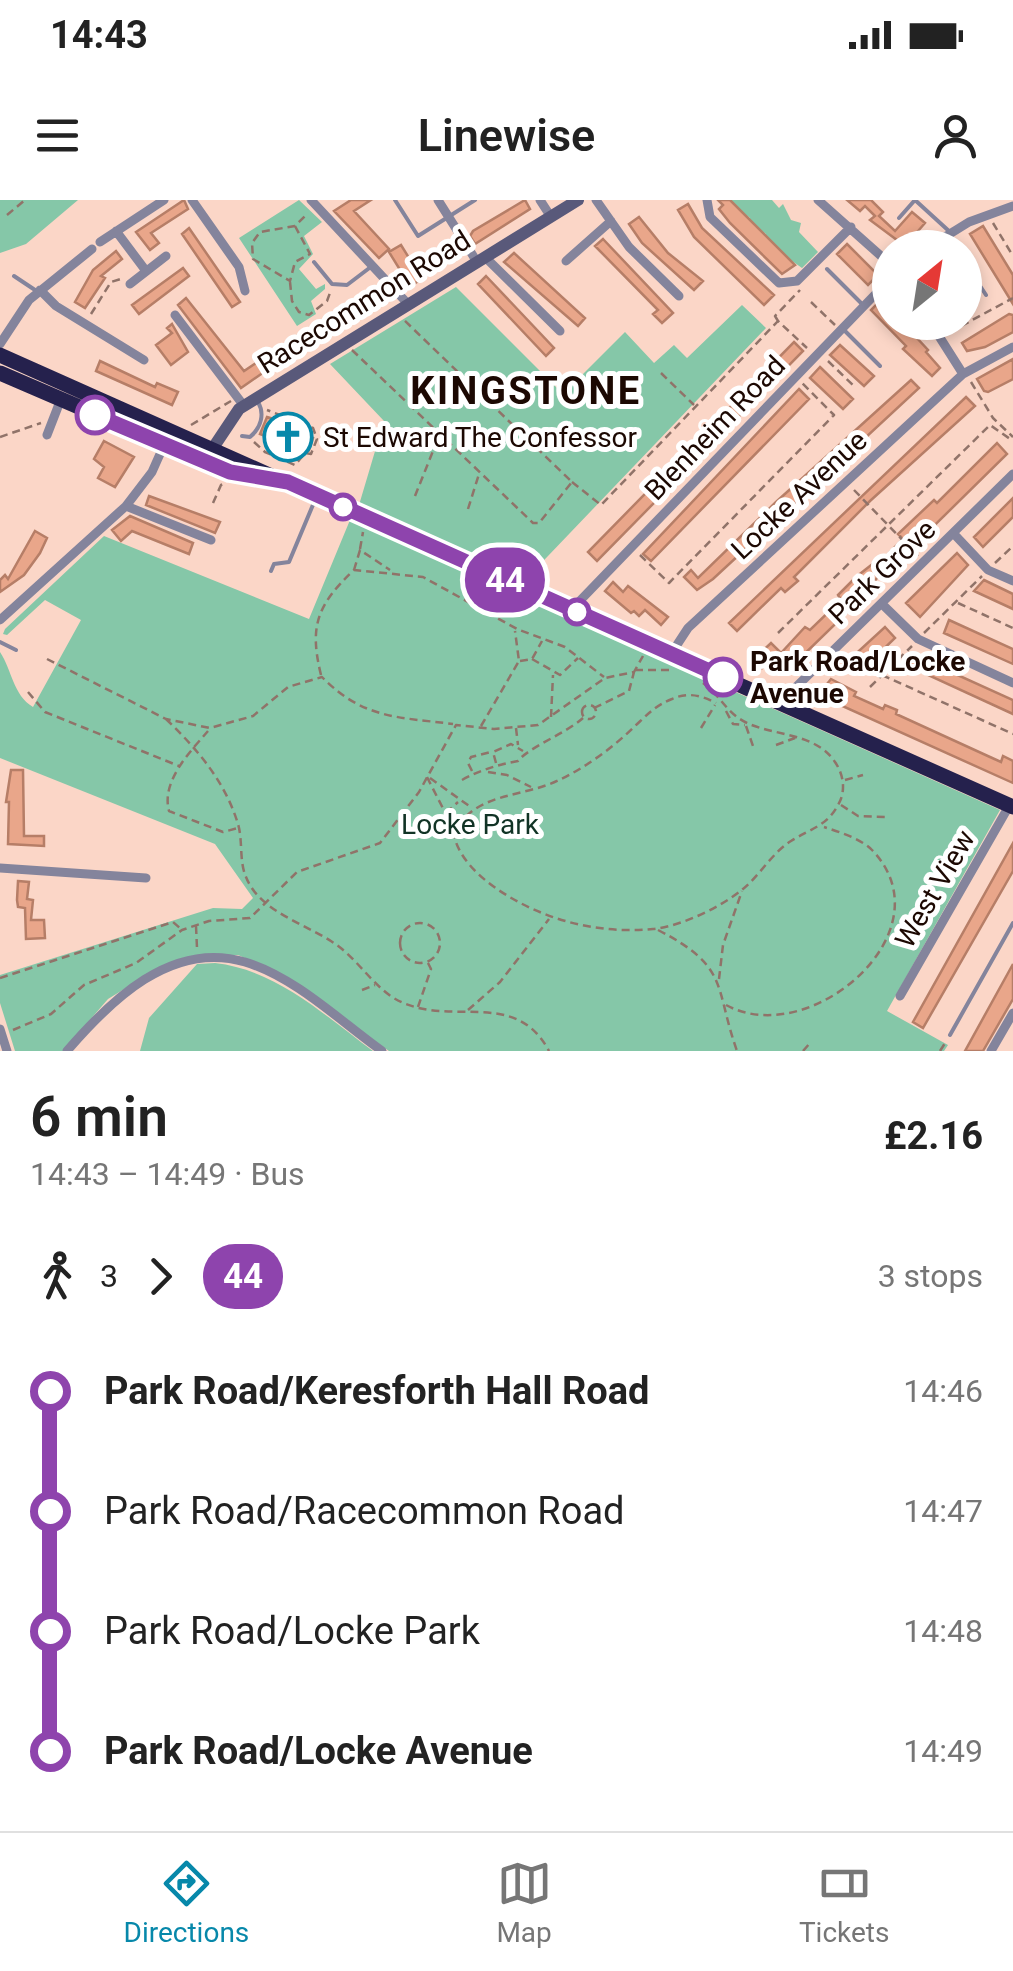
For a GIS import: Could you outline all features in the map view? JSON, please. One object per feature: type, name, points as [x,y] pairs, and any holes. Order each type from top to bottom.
[{"type":"highway","points":[[0,356],[170,440]]},
{"type":"highway","points":[[0,373],[61,400],[288,482],[1011,806]]},
{"type":"highway","points":[[213,456],[230,472],[288,482]]},
{"type":"street","points":[[0,344],[15,317],[39,291],[116,231],[164,200]]},
{"type":"street","points":[[192,200],[239,266],[245,292]]},
{"type":"street","points":[[438,200],[481,260],[560,332]]},
{"type":"street","points":[[540,200],[550,217]]},
{"type":"street","name":"Racecommon Road","points":[[213,456],[232,422],[250,402],[578,200]]},
{"type":"street","points":[[596,200],[629,247],[679,296]]},
{"type":"street","points":[[707,200],[710,217],[779,283],[797,281],[851,227]]},
{"type":"street","points":[[818,200],[872,247]]},
{"type":"street","points":[[832,212],[842,200]]},
{"type":"street","points":[[314,202],[372,266],[402,308]]},
{"type":"street","points":[[954,230],[1013,206]]},
{"type":"street","points":[[566,261],[611,221]]},
{"type":"street","points":[[116,231],[146,272]]},
{"type":"street","points":[[567,242],[576,252]]},
{"type":"street","points":[[130,284],[166,256]]},
{"type":"street","points":[[39,291],[128,356],[144,360]]},
{"type":"street","name":"Blenheim Road","points":[[572,609],[872,298]]},
{"type":"street","points":[[175,315],[250,402]]},
{"type":"street","points":[[941,340],[963,374]]},
{"type":"street","name":"Locke Avenue","points":[[671,654],[688,628],[963,374],[1013,348]]},
{"type":"street","points":[[48,434],[61,400]]},
{"type":"street","points":[[0,620],[126,506],[170,440]]},
{"type":"street","name":"Park Grove","points":[[785,704],[796,688],[1010,482]]},
{"type":"street","points":[[126,506],[211,540]]},
{"type":"street","points":[[954,534],[988,570],[1013,581]]},
{"type":"street","points":[[882,604],[918,640],[1013,683]]},
{"type":"street","name":"West View","points":[[900,996],[1011,806]]},
{"type":"street","points":[[0,868],[146,878]]},
{"type":"street","points":[[68,1051],[114,999],[166,969],[197,959],[245,962],[273,975],[382,1051]]},
{"type":"street","points":[[991,1051],[1013,1013]]},
{"type":"street","points":[[1,1031],[7,1051]]},
{"type":"lane","points":[[395,200],[418,236],[476,200]]},
{"type":"lane","points":[[899,218],[916,200],[945,230]]},
{"type":"lane","points":[[314,262],[332,284],[348,286],[372,266]]},
{"type":"lane","points":[[827,269],[864,306]]},
{"type":"lane","points":[[14,276],[39,291]]},
{"type":"lane","points":[[982,290],[986,296]]},
{"type":"lane","points":[[841,329],[880,366]]},
{"type":"lane","points":[[242,436],[250,437],[256,432],[250,402]]},
{"type":"lane","points":[[271,570],[274,564],[290,562],[317,496]]},
{"type":"lane","points":[[0,642],[16,650]]},
{"type":"lane","points":[[950,1034],[1013,923]]},
{"type":"path","points":[[7,215],[26,200]]},
{"type":"path","points":[[290,281],[253,259],[252,243],[260,232],[295,226],[314,202]]},
{"type":"path","points":[[987,214],[1013,256]]},
{"type":"path","points":[[295,226],[310,254],[295,262],[290,281],[292,301],[298,312],[308,314],[327,301],[332,284]]},
{"type":"path","points":[[85,324],[111,282],[124,277],[130,284]]},
{"type":"path","points":[[982,315],[1013,298]]},
{"type":"path","points":[[812,302],[841,329]]},
{"type":"path","points":[[402,308],[572,482],[600,505],[778,322],[855,388]]},
{"type":"path","points":[[346,343],[533,523],[539,523],[572,482]]},
{"type":"path","points":[[661,373],[695,406]]},
{"type":"path","points":[[963,374],[993,418],[1013,439]]},
{"type":"path","points":[[631,547],[669,583],[834,415],[796,377]]},
{"type":"path","points":[[250,402],[313,428],[317,439],[311,454],[305,453],[295,465],[258,448],[250,437]]},
{"type":"path","name":"Racecommon Road","points":[[170,440],[250,402]]},
{"type":"path","points":[[0,438],[54,419]]},
{"type":"path","points":[[778,632],[990,426],[1013,439]]},
{"type":"path","points":[[415,496],[440,434]]},
{"type":"path","points":[[213,503],[230,472]]},
{"type":"path","points":[[468,509],[479,472]]},
{"type":"path","points":[[846,482],[924,563]]},
{"type":"path","points":[[366,518],[354,570],[324,602],[314,637],[322,677],[354,705],[376,715],[480,727],[538,725],[605,678],[664,668],[685,674]]},
{"type":"path","points":[[870,687],[1013,546]]},
{"type":"path","points":[[360,550],[391,571]]},
{"type":"path","points":[[354,570],[422,577],[514,628],[564,647],[605,678]]},
{"type":"path","points":[[956,602],[1013,628]]},
{"type":"path","points":[[480,727],[519,661],[514,628]]},
{"type":"path","points":[[532,659],[543,640]]},
{"type":"path","points":[[580,698],[585,706],[594,708],[629,691],[649,644]]},
{"type":"path","points":[[519,661],[532,659],[560,675],[579,657]]},
{"type":"path","points":[[47,659],[166,718],[210,728],[253,716],[288,687],[322,677]]},
{"type":"path","points":[[551,717],[553,674]]},
{"type":"path","points":[[882,676],[1013,734]]},
{"type":"path","points":[[427,776],[460,852],[484,879],[550,918],[602,928],[656,929],[700,914],[742,890],[790,842],[822,826],[840,804],[844,781],[834,760],[812,743],[747,724],[725,710],[713,690],[694,677]]},
{"type":"path","points":[[28,692],[45,712],[179,766]]},
{"type":"path","points":[[455,833],[473,809],[568,775],[634,728],[658,705],[688,694],[717,701]]},
{"type":"path","points":[[700,728],[717,701]]},
{"type":"path","points":[[584,718],[581,711],[585,706]]},
{"type":"path","points":[[486,772],[496,764],[518,762],[524,753],[547,744],[584,718],[593,718],[594,708]]},
{"type":"path","points":[[166,718],[194,747],[226,791],[240,828],[245,876],[264,901],[340,948],[376,984],[417,1009],[513,1017],[532,1028],[549,1051]]},
{"type":"path","points":[[1,1031],[51,1014],[84,985],[136,963],[182,930],[250,918],[297,872],[380,843],[404,815],[456,724]]},
{"type":"path","points":[[747,724],[753,746]]},
{"type":"path","points":[[516,727],[518,746],[524,753]]},
{"type":"path","points":[[210,728],[179,766],[166,799],[169,811],[224,832],[240,828]]},
{"type":"path","points":[[776,745],[796,738]]},
{"type":"path","points":[[473,772],[468,764],[471,757],[493,752],[505,744],[518,746]]},
{"type":"path","points":[[493,752],[496,764]]},
{"type":"path","points":[[462,780],[473,772],[486,772],[507,775],[534,788]]},
{"type":"path","points":[[844,781],[863,775]]},
{"type":"path","points":[[427,776],[473,809]]},
{"type":"path","points":[[444,816],[460,802]]},
{"type":"path","points":[[840,804],[858,816],[886,817]]},
{"type":"path","points":[[822,826],[871,849],[885,869],[893,900],[887,952]]},
{"type":"path","points":[[737,1051],[719,979],[723,946],[742,890]]},
{"type":"path","points":[[467,1011],[500,982],[550,918]]},
{"type":"path","points":[[0,978],[173,922],[182,930]]},
{"type":"path","points":[[414,924],[426,924],[439,936],[437,954],[428,962],[410,960],[402,950],[401,937],[414,924]]},
{"type":"path","points":[[196,925],[197,959]]},
{"type":"path","points":[[656,929],[685,944],[719,979]]},
{"type":"path","points":[[417,1009],[431,969],[428,962]]},
{"type":"path","points":[[362,990],[376,984]]},
{"type":"path","points":[[726,1004],[736,1021]]},
{"type":"path","points":[[940,1051],[950,1034]]},
{"type":"path","points":[[798,1047],[819,1038]]},
{"type":"path","points":[[803,1051],[811,1042]]},
{"type":"green space","points":[[0,200],[78,200],[26,244],[0,253]]},
{"type":"green space","points":[[299,200],[322,222],[304,236],[313,254],[299,269],[316,289],[325,284],[325,289],[311,301],[316,314],[297,326],[239,238]]},
{"type":"green space","points":[[730,200],[772,200],[779,208],[783,204],[791,220],[801,223],[799,232],[818,252],[802,268],[761,239],[766,234],[757,227],[753,231],[745,223],[750,218],[741,211],[731,211],[735,205]]},
{"type":"green space","points":[[456,287],[563,394],[625,332],[654,363],[674,345],[687,358],[742,305],[766,328],[526,579],[359,505],[384,421],[330,364]]},
{"type":"green space","name":"Locke Park","points":[[350,520],[1000,810],[887,1011],[948,1045],[944,1051],[389,1051],[275,971],[238,955],[197,955],[147,975],[108,999],[63,1051],[15,1051],[0,1003],[0,975],[213,908],[242,909],[253,898],[215,844],[0,758],[0,652],[17,689],[33,707],[81,620],[45,600],[7,635],[3,634],[5,629],[104,536],[309,619]]},
{"type":"green space","points":[[197,964],[238,967],[279,984],[373,1051],[140,1051],[149,1018]]},
{"type":"building","points":[[184,200],[188,209],[151,233],[159,243],[150,250],[136,232]]},
{"type":"building","points":[[351,200],[371,200],[354,211],[389,249],[379,258],[334,211]]},
{"type":"building","points":[[525,200],[530,209],[475,244],[470,236],[473,231]]},
{"type":"building","points":[[718,200],[730,200],[795,265],[782,274],[730,223],[719,209],[723,205]]},
{"type":"building","points":[[847,200],[871,200],[883,212],[879,216],[894,230],[883,230],[870,220],[875,216],[865,206],[860,211]]},
{"type":"building","points":[[688,204],[702,228],[774,295],[764,305],[694,237],[678,210]]},
{"type":"building","points":[[912,212],[925,223],[919,230],[896,230]]},
{"type":"building","points":[[639,217],[668,253],[703,281],[694,290],[642,243],[629,224]]},
{"type":"building","points":[[983,226],[1013,275],[1013,304],[982,254],[982,230],[976,230]]},
{"type":"building","points":[[189,228],[240,302],[232,307],[182,234]]},
{"type":"building","points":[[603,239],[673,313],[662,323],[653,314],[658,310],[595,246]]},
{"type":"building","points":[[847,244],[872,269],[872,281],[868,285],[837,254]]},
{"type":"building","points":[[401,245],[422,279],[410,286],[389,252]]},
{"type":"building","points":[[116,251],[122,259],[101,276],[105,278],[85,308],[75,302],[93,270]]},
{"type":"building","points":[[514,253],[585,318],[578,326],[504,262]]},
{"type":"building","points":[[183,268],[189,276],[139,314],[132,305]]},
{"type":"building","points":[[486,276],[554,348],[546,356],[478,284]]},
{"type":"building","points":[[382,289],[387,297],[312,343],[307,335]]},
{"type":"building","points":[[186,298],[244,371],[300,334],[307,342],[241,388],[178,305]]},
{"type":"building","points":[[1013,315],[1013,332],[985,347],[967,351],[962,343],[982,340],[982,331]]},
{"type":"building","points":[[172,324],[188,352],[171,365],[156,345],[172,333],[167,328]]},
{"type":"building","points":[[900,340],[919,340],[940,368],[932,376],[903,349],[906,346]]},
{"type":"building","points":[[794,342],[803,351],[597,561],[588,552]]},
{"type":"building","points":[[840,345],[874,376],[864,386],[830,355]]},
{"type":"building","points":[[1013,359],[1013,379],[984,391],[977,379]]},
{"type":"building","points":[[100,361],[155,387],[157,383],[178,392],[172,405],[96,371]]},
{"type":"building","points":[[820,367],[853,399],[843,409],[810,378]]},
{"type":"building","points":[[911,380],[919,388],[713,579],[697,590],[684,577],[691,570],[698,578]]},
{"type":"building","points":[[799,389],[809,399],[651,561],[643,554]]},
{"type":"building","points":[[966,397],[975,406],[870,501],[794,577],[798,581],[785,592],[781,588],[737,631],[729,623]]},
{"type":"building","name":"St Edward The Confessor","points":[[267,417],[308,429],[305,435],[313,438],[309,450],[301,447],[299,454],[287,450],[289,445],[260,434]]},
{"type":"building","points":[[104,441],[134,457],[115,487],[98,478],[104,467],[94,459]]},
{"type":"building","points":[[997,443],[1007,454],[887,572],[885,569],[861,599],[788,670],[778,660],[775,663],[771,659],[762,668],[753,660],[771,643],[781,653],[805,627],[810,630],[841,600],[838,595],[856,577],[875,562],[878,564],[903,539],[898,534],[934,500],[937,503]]},
{"type":"building","points":[[149,496],[220,522],[215,533],[146,505]]},
{"type":"building","points":[[1013,498],[1013,517],[983,547],[974,537]]},
{"type":"building","points":[[130,516],[193,543],[189,554],[132,531],[121,541],[112,530]]},
{"type":"building","points":[[35,531],[47,538],[40,553],[24,575],[0,592],[0,580],[5,575],[8,579]]},
{"type":"building","points":[[957,553],[968,565],[920,617],[906,603]]},
{"type":"building","points":[[984,580],[1013,594],[1013,609],[974,591]]},
{"type":"building","points":[[613,582],[623,592],[628,586],[668,617],[661,625],[645,610],[639,616],[631,613],[605,591]]},
{"type":"building","points":[[949,620],[1013,649],[1013,664],[944,633]]},
{"type":"building","points":[[885,627],[895,638],[860,672],[849,660]]},
{"type":"building","points":[[909,653],[1013,700],[1013,714],[904,664]]},
{"type":"building","points":[[831,679],[856,692],[854,696],[883,709],[885,705],[897,710],[896,714],[1001,762],[1003,756],[1013,761],[1013,783],[818,695]]},
{"type":"building","points":[[11,770],[23,770],[24,836],[44,836],[44,846],[8,844],[6,802]]},
{"type":"building","points":[[1013,843],[1013,871],[923,1028],[913,1022]]},
{"type":"building","points":[[18,881],[29,882],[27,899],[33,900],[31,920],[44,920],[45,938],[26,939],[25,908],[18,907],[17,900]]},
{"type":"building","points":[[1013,964],[1013,999],[983,1051],[965,1051]]},
{"type":"bus line","name":"44","points":[[95,415],[240,476],[288,482],[723,677]]},
{"type":"place","name":"St Edward The Confessor","points":[[288,437]]},
{"type":"place","name":"Park Road/Locke Avenue","points":[[723,677]]},
{"type":"district","name":"KINGSTONE","points":[[526,391]]}]
